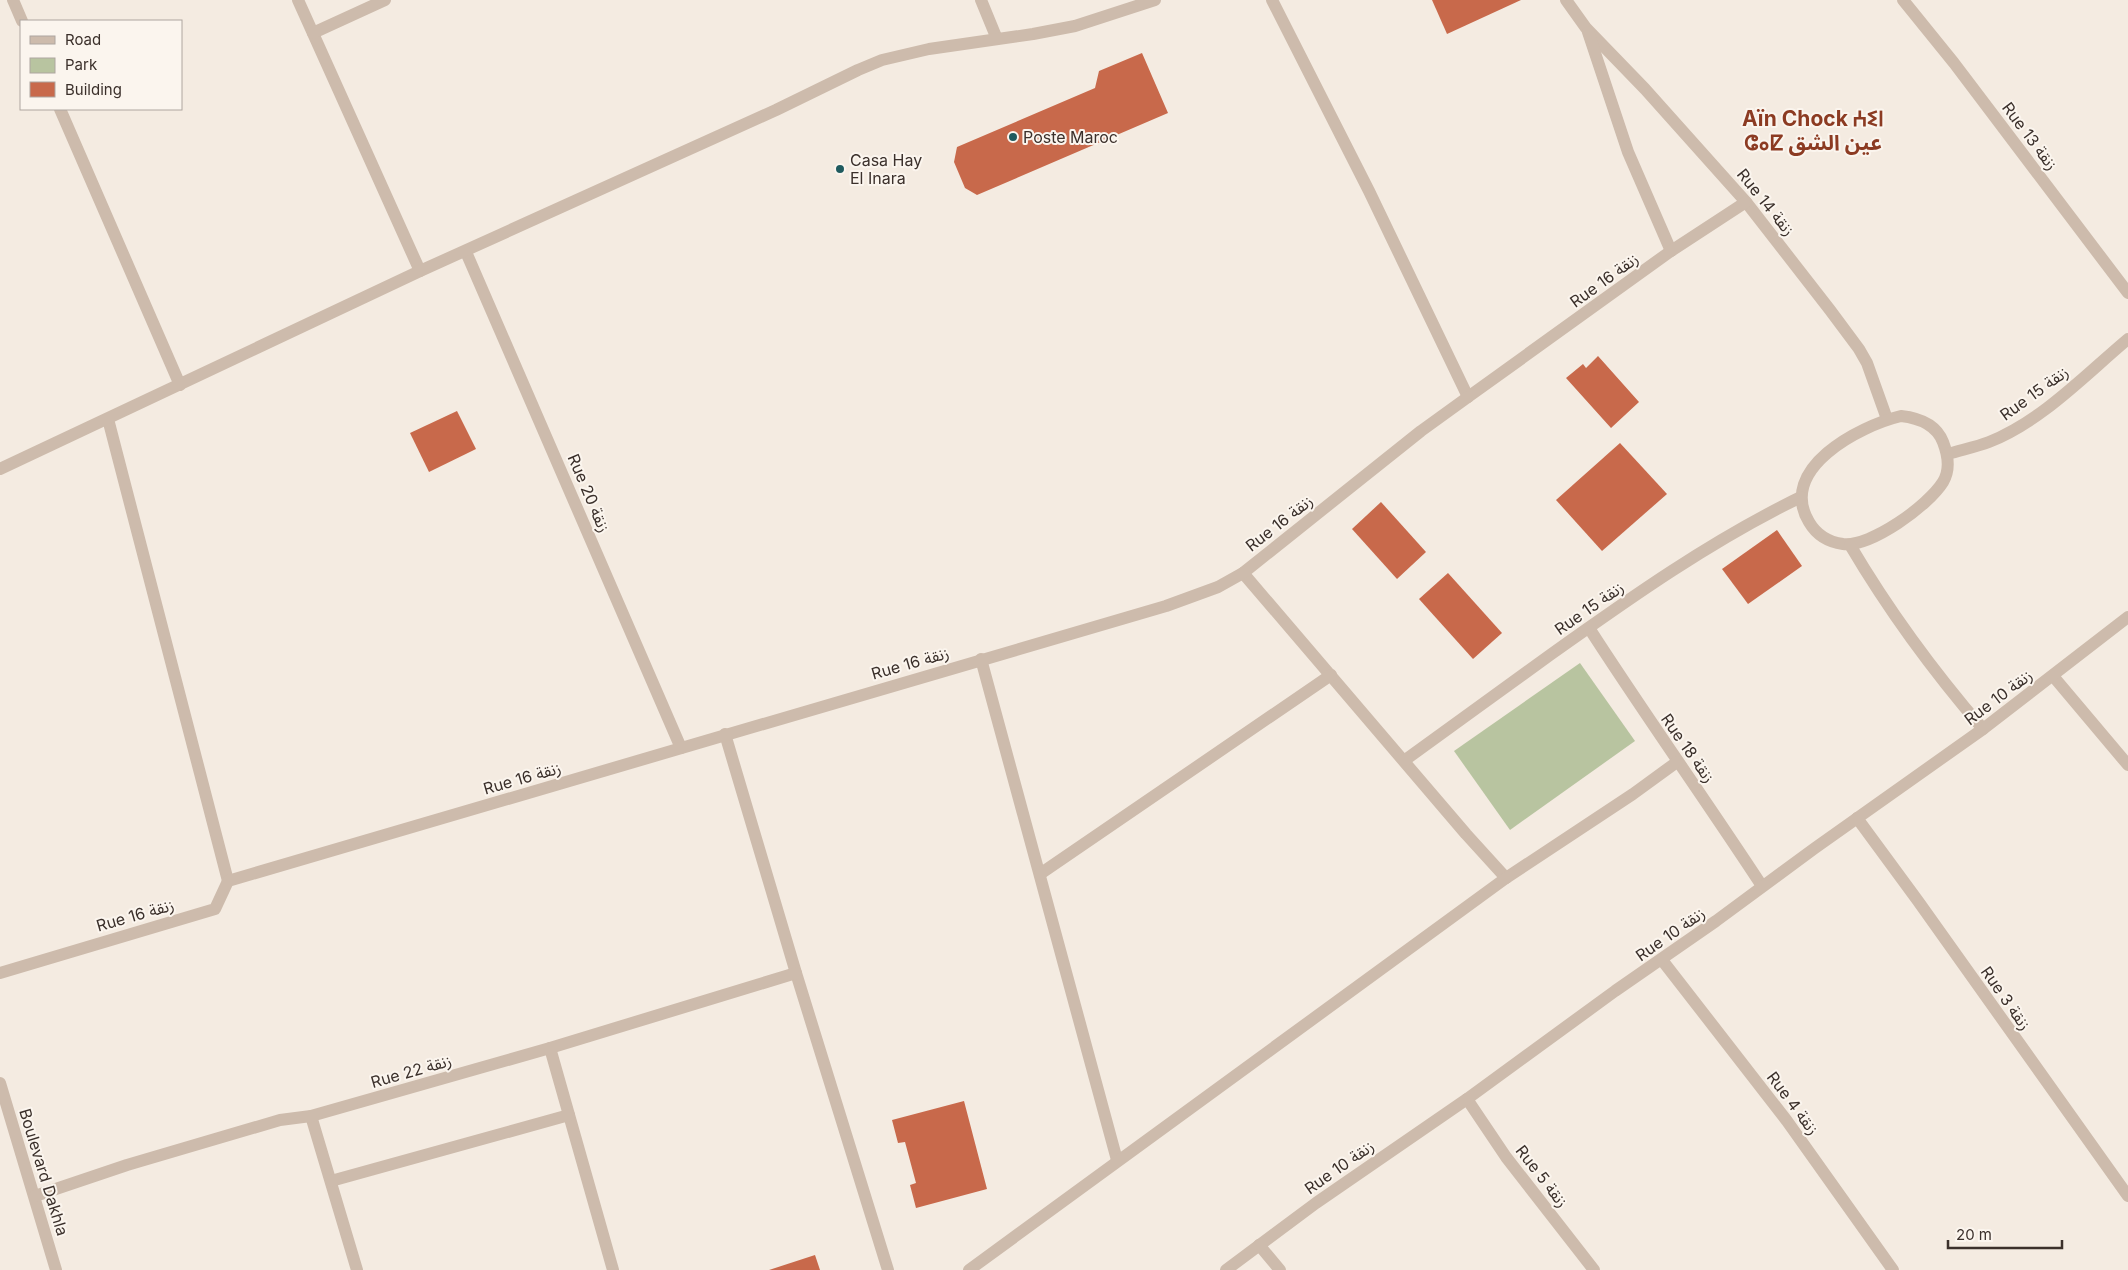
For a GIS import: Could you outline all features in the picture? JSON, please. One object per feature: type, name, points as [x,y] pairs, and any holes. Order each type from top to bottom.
[{"type":"street","points":[[13,0],[22,20]]},
{"type":"street","points":[[298,0],[420,272]]},
{"type":"street","points":[[313,33],[385,0]]},
{"type":"street","points":[[981,0],[997,39]]},
{"type":"street","points":[[0,469],[420,272],[882,60],[929,49],[1075,26],[1155,0]]},
{"type":"street","points":[[1272,0],[1369,191],[1468,397]]},
{"type":"street","name":"Rue 14 زنقة","points":[[1566,0],[1586,28],[1646,89],[1746,202],[1859,349],[1867,363],[1887,419]]},
{"type":"street","name":"Rue 13 زنقة","points":[[1903,0],[1954,63],[2128,293]]},
{"type":"street","name":"Rue 14 زنقة","points":[[1586,28],[1628,152],[1671,251]]},
{"type":"street","points":[[60,110],[180,385]]},
{"type":"street","name":"Rue 16 زنقة","points":[[0,973],[215,909],[228,881],[1166,606],[1218,587],[1243,573],[1421,431],[1671,251],[1746,202]]},
{"type":"street","name":"Rue 20 زنقة","points":[[466,252],[681,748]]},
{"type":"street","name":"Rue 15 زنقة","points":[[1948,454],[1988,442],[2018,426],[2061,396],[2128,339]]},
{"type":"street","points":[[1901,416],[1917,418],[1929,424],[1940,434],[1948,454],[1948,466],[1944,481],[1933,496],[1889,528],[1868,539],[1850,544],[1838,543],[1825,538],[1813,529],[1804,515],[1801,497],[1811,468],[1829,452],[1864,429],[1887,419],[1901,416]]},
{"type":"street","points":[[108,419],[228,881]]},
{"type":"street","name":"Rue 15 زنقة","points":[[1405,760],[1588,628],[1738,529],[1801,497]]},
{"type":"street","points":[[1850,544],[1880,594],[1921,655],[1983,730]]},
{"type":"street","points":[[1243,573],[1405,760],[1466,834],[1506,878]]},
{"type":"street","name":"Rue 10 زنقة","points":[[1226,1270],[1323,1198],[1467,1099],[1615,991],[1662,960],[1762,886],[1983,730],[2128,617]]},
{"type":"street","name":"Rue 18 زنقة","points":[[1588,628],[1677,762],[1722,824],[1762,886]]},
{"type":"street","points":[[980,659],[1117,1160]]},
{"type":"street","points":[[1040,874],[1331,675]]},
{"type":"street","points":[[2053,676],[2128,765]]},
{"type":"street","points":[[725,734],[796,973],[888,1270]]},
{"type":"street","points":[[969,1270],[1117,1160],[1506,878],[1677,762]]},
{"type":"street","name":"Rue 3 زنقة","points":[[1857,818],[1923,907],[1997,1014],[2128,1196]]},
{"type":"street","name":"Rue 4 زنقة","points":[[1662,960],[1787,1121],[1894,1270]]},
{"type":"street","name":"Rue 22 زنقة","points":[[35,1196],[280,1120],[311,1116],[550,1048],[796,973]]},
{"type":"street","points":[[550,1048],[613,1270]]},
{"type":"street","name":"Boulevard Dakhla","points":[[1,1092],[35,1196],[56,1270]]},
{"type":"street","name":"Rue 5 زنقة","points":[[1467,1099],[1506,1157],[1594,1270]]},
{"type":"street","points":[[331,1181],[568,1114]]},
{"type":"street","points":[[311,1116],[357,1270]]},
{"type":"street","points":[[1259,1245],[1280,1270]]},
{"type":"green space","points":[[1580,663],[1635,741],[1510,830],[1454,751]]},
{"type":"building","points":[[1432,0],[1521,0],[1447,34]]},
{"type":"building","points":[[1142,53],[1168,113],[977,195],[965,188],[954,162],[957,147],[1095,88],[1099,71]]},
{"type":"building","points":[[1598,356],[1639,402],[1611,428],[1566,378],[1583,364],[1586,368]]},
{"type":"building","points":[[457,411],[476,449],[429,472],[410,433]]},
{"type":"building","points":[[1620,443],[1667,494],[1602,551],[1556,500]]},
{"type":"building","points":[[1381,502],[1426,552],[1397,579],[1352,529]]},
{"type":"building","points":[[1777,530],[1802,566],[1748,604],[1722,569]]},
{"type":"building","points":[[1448,573],[1502,633],[1473,659],[1419,599]]},
{"type":"building","points":[[964,1101],[987,1189],[916,1208],[910,1185],[916,1183],[905,1142],[898,1143],[892,1120]]},
{"type":"building","points":[[815,1255],[820,1270],[769,1270]]},
{"type":"place","name":"Poste Maroc","points":[[1013,137]]},
{"type":"place","name":"Casa Hay El Inara","points":[[840,169]]},
{"type":"district","name":"Aïn Chock ⵄⵉⵏ ⵛⴰⵇ عين الشق","points":[[1813,131]]}]
